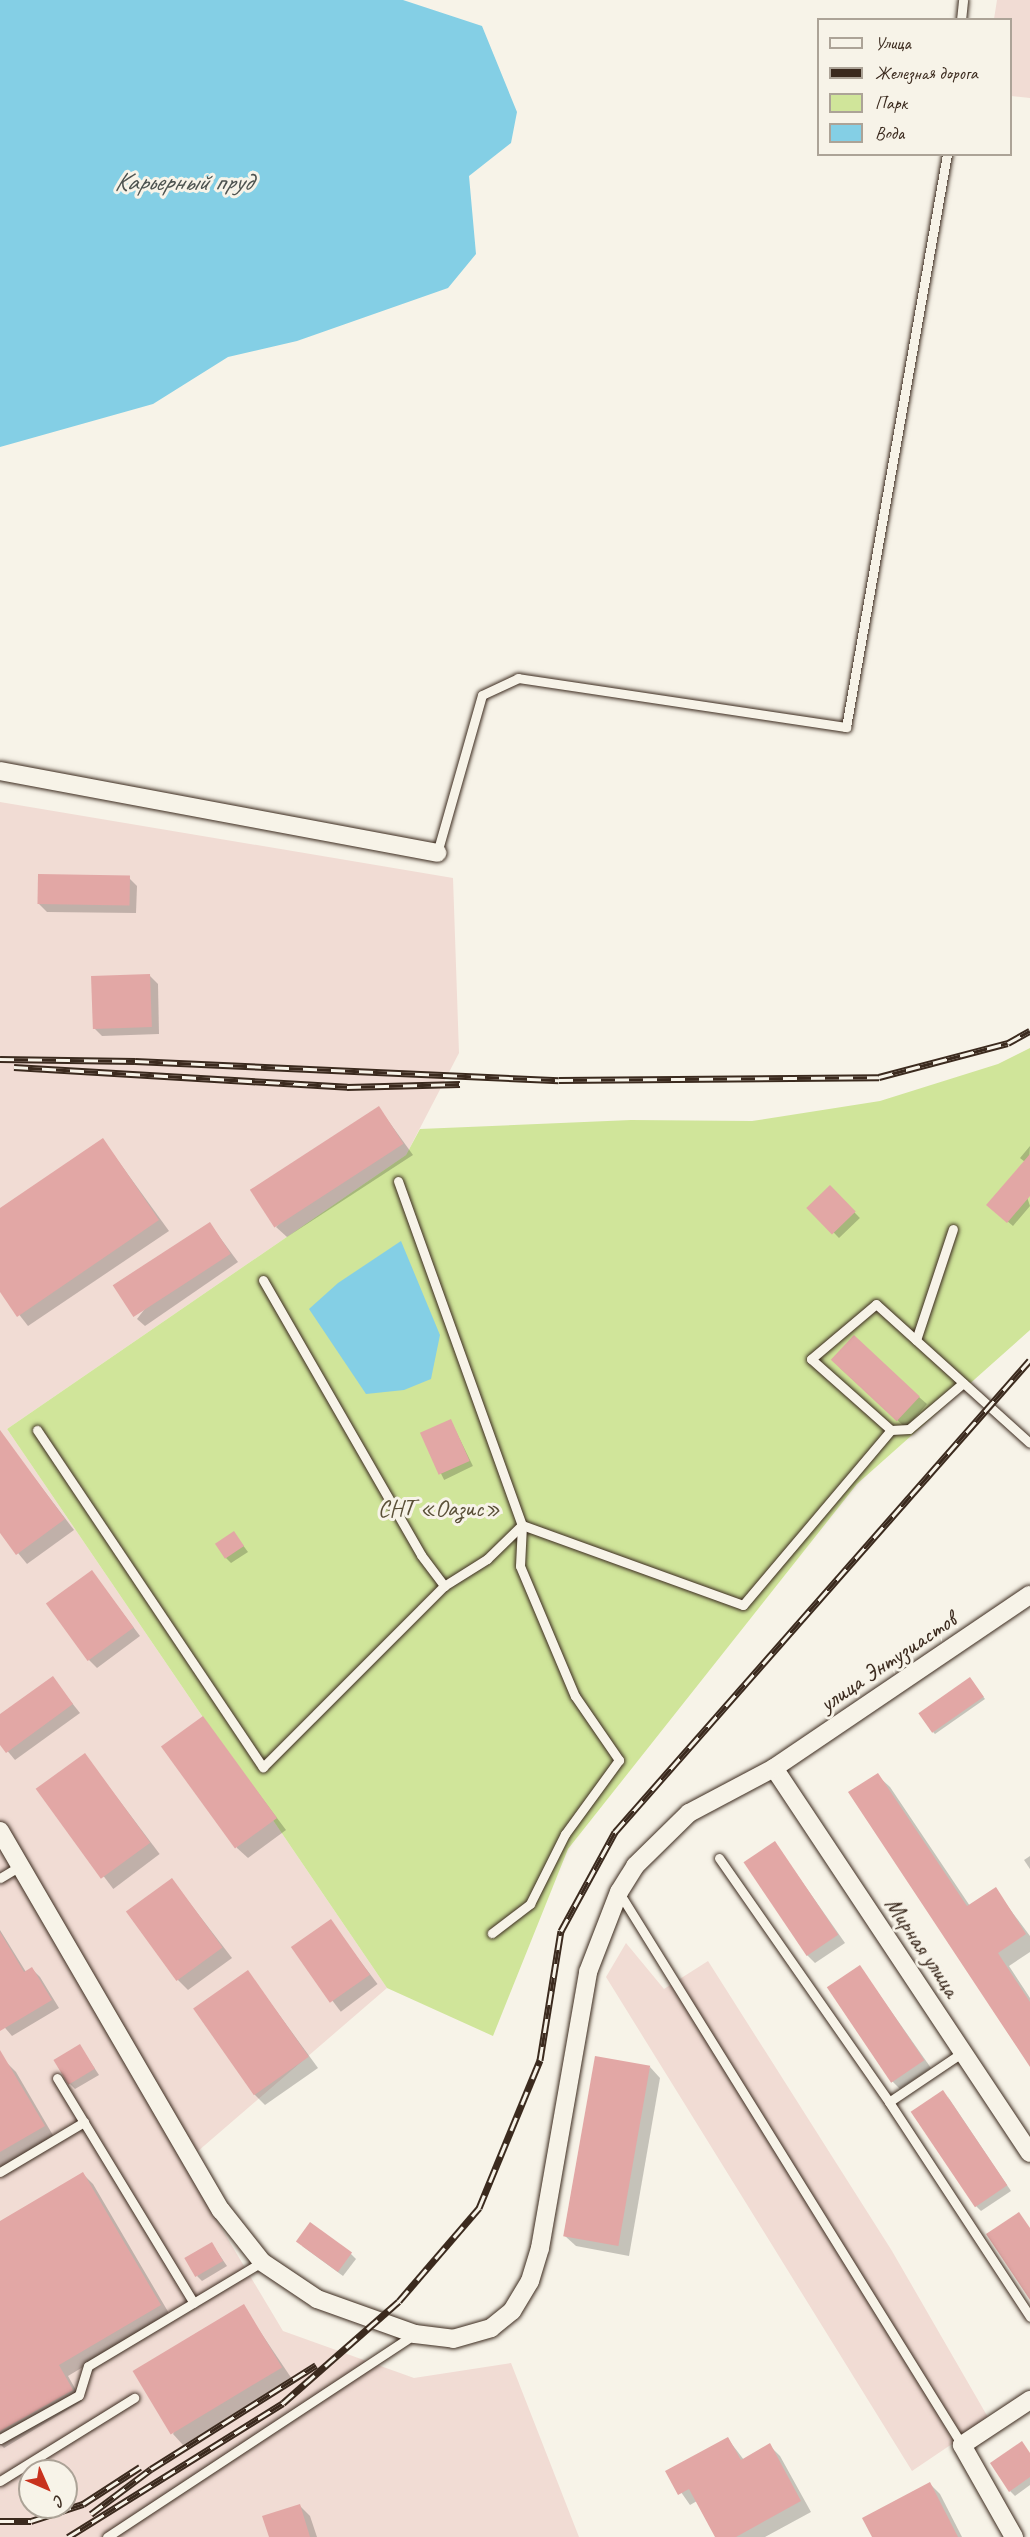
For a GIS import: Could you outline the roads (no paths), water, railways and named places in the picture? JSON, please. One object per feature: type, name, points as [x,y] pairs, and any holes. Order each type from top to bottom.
[{"type":"street","points":[[0,771],[437,854]]},
{"type":"street","name":"улица Энтузиастов","points":[[0,1831],[221,2210],[262,2262],[317,2299],[415,2334],[453,2339],[491,2328],[512,2311],[530,2281],[540,2248],[588,1972],[619,1893],[650,1847],[689,1813],[774,1768],[1030,1595]]},
{"type":"street","name":"Мирная улица","points":[[774,1768],[1030,2153]]},
{"type":"street","points":[[1014,2537],[962,2445],[1030,2400]]},
{"type":"lane","points":[[962,18],[963,0]]},
{"type":"lane","points":[[437,854],[482,695],[518,678],[846,727],[947,156]]},
{"type":"lane","points":[[398,1181],[522,1525],[520,1566],[575,1696],[619,1761],[565,1834],[530,1904],[492,1933]]},
{"type":"lane","points":[[916,1340],[953,1229]]},
{"type":"lane","points":[[263,1280],[421,1555],[444,1586]]},
{"type":"lane","points":[[963,1383],[909,1429],[891,1430],[811,1359],[876,1304],[1030,1443]]},
{"type":"lane","points":[[36,1430],[264,1767],[444,1586],[487,1559],[522,1525]]},
{"type":"lane","points":[[522,1525],[743,1605],[891,1430]]},
{"type":"lane","points":[[719,1858],[889,2102],[1030,2317]]},
{"type":"lane","points":[[0,1878],[20,1866]]},
{"type":"lane","points":[[619,1893],[962,2445]]},
{"type":"lane","points":[[889,2102],[963,2052]]},
{"type":"lane","points":[[57,2078],[194,2302]]},
{"type":"lane","points":[[0,2172],[84,2122]]},
{"type":"lane","points":[[0,2439],[79,2395],[88,2366],[262,2262]]},
{"type":"lane","points":[[107,2537],[415,2334]]},
{"type":"lane","points":[[0,2481],[134,2398]]},
{"type":"water","name":"Карьерный пруд","points":[[0,0],[403,0],[482,26],[517,112],[511,143],[469,176],[476,254],[448,288],[297,341],[228,357],[153,404],[0,447]]},
{"type":"water","points":[[401,1241],[440,1335],[431,1379],[404,1390],[366,1394],[309,1309],[338,1283]]},
{"type":"railway","points":[[0,1059],[135,1061],[559,1080],[879,1077],[1008,1043],[1030,1031]]},
{"type":"railway","points":[[14,1067],[347,1087],[460,1084]]},
{"type":"railway","points":[[68,2537],[283,2403],[399,2301],[479,2208],[540,2060],[561,1931],[615,1832],[1030,1360]]},
{"type":"railway","points":[[91,2514],[151,2469],[316,2365]]},
{"type":"railway","points":[[0,2521],[31,2521],[83,2504],[140,2467]]},
{"type":"park label","name":"СНТ «Оазис»","points":[[439,1509]]}]
